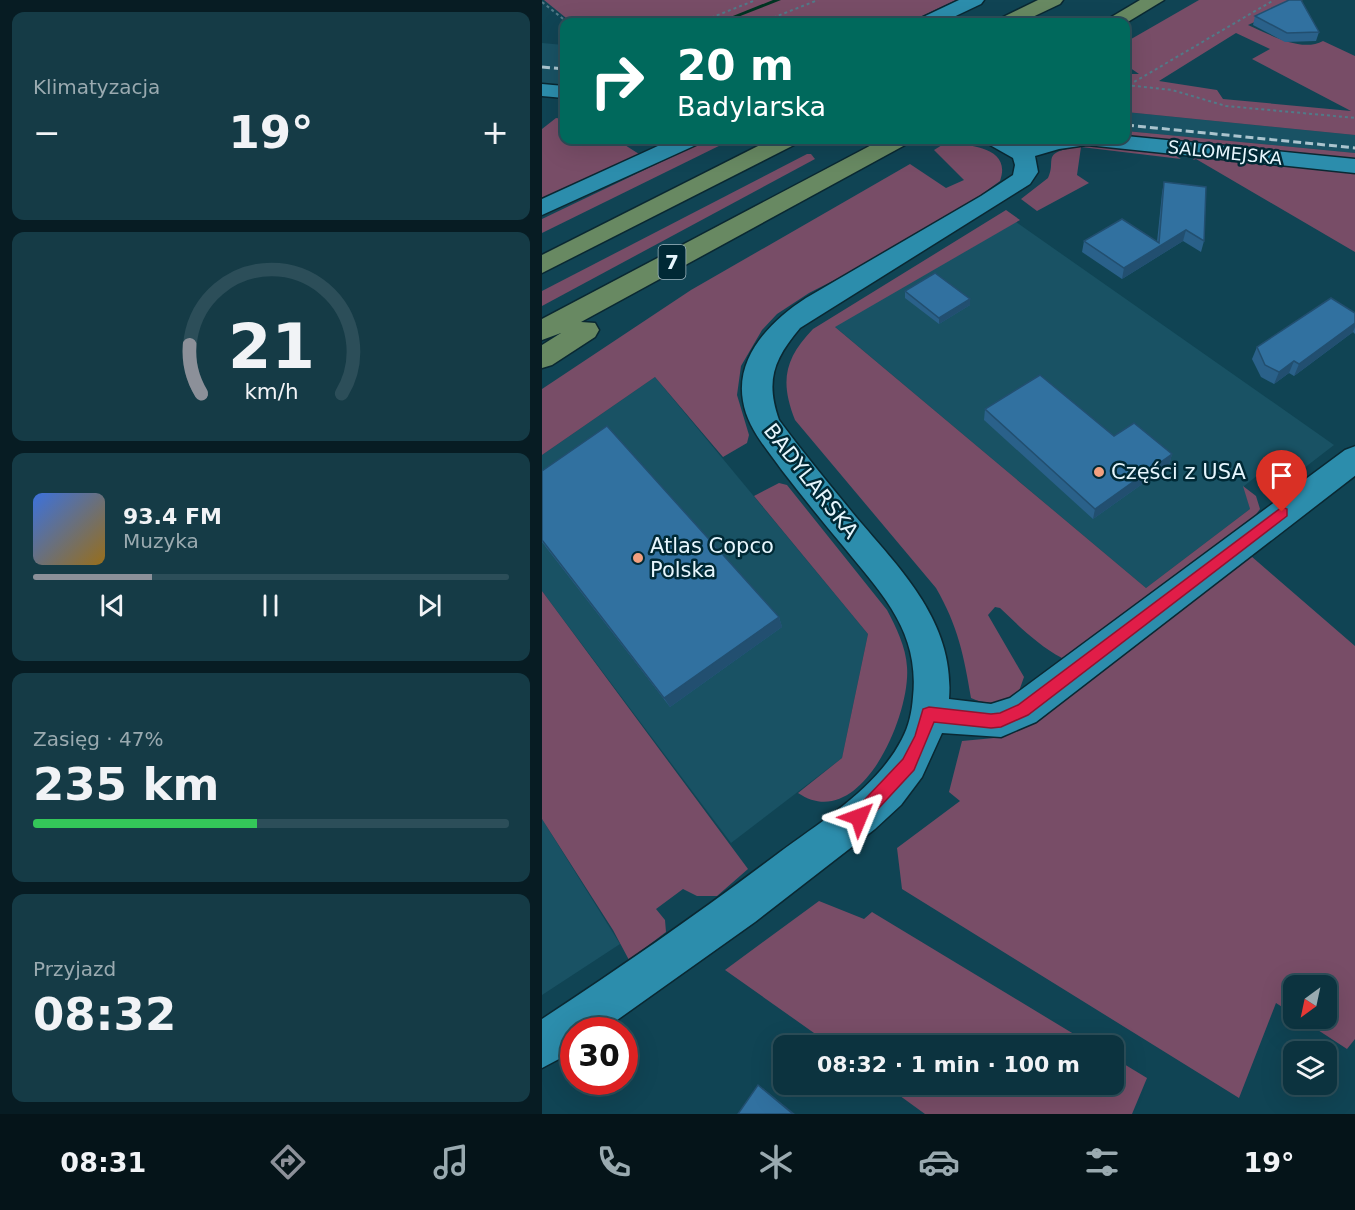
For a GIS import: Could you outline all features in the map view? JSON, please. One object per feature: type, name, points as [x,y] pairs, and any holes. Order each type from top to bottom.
[{"type":"main road","points":[[1016,18],[1053,0]]},
{"type":"main road","points":[[1120,18],[1154,0]]},
{"type":"main road","points":[[542,265],[778,144]]},
{"type":"main road","name":"7","points":[[542,331],[802,193],[888,144]]},
{"type":"main road","points":[[542,358],[802,193]]},
{"type":"street","points":[[936,18],[974,0]]},
{"type":"street","points":[[542,90],[560,92]]},
{"type":"street","points":[[542,208],[679,144]]},
{"type":"street","points":[[1010,146],[1033,144]]},
{"type":"street","name":"SALOMEJSKA","points":[[1130,144],[1355,166]]},
{"type":"street","name":"BADYLARSKA","points":[[542,1045],[701,936],[846,829],[878,799],[908,765],[922,737],[929,714],[932,687],[930,656],[916,616],[889,578],[817,492],[765,424],[757,400],[758,373],[773,339],[806,309],[907,252],[1016,184],[1027,169],[1010,146]]},
{"type":"street","points":[[929,714],[991,721],[1001,720],[1023,710],[1355,458]]},
{"type":"path","points":[[710,18],[756,0]]},
{"type":"path","points":[[772,18],[818,0]]},
{"type":"path","points":[[1130,83],[1274,0]]},
{"type":"path","points":[[542,2],[562,18]]},
{"type":"path","points":[[1130,85],[1172,90],[1226,105],[1355,118]]},
{"type":"shaded area","points":[[544,0],[956,0],[918,18],[566,18]]},
{"type":"shaded area","points":[[1199,0],[1303,0],[1248,25],[1295,44],[1305,45],[1323,41],[1355,56],[1355,135],[1130,112],[1130,74],[1139,74],[1130,68],[1130,40]],"holes":[[[1236,33],[1270,49],[1252,59],[1351,111],[1223,99],[1217,90],[1159,81]]]},
{"type":"shaded area","points":[[542,43],[560,45],[560,87],[542,85]]},
{"type":"shaded area","points":[[1130,112],[1355,135],[1355,153],[1130,131]]},
{"type":"shaded area","points":[[556,118],[560,118],[560,144],[623,144],[639,154],[542,198],[542,129]]},
{"type":"shaded area","points":[[1130,131],[1355,153],[1355,161],[1130,137]]},
{"type":"shaded area","points":[[699,144],[723,144],[542,233],[542,219]]},
{"type":"shaded area","points":[[944,144],[959,144],[987,150],[1000,161],[1002,170],[1000,181],[970,203],[868,263],[809,293],[777,314],[762,330],[741,366],[737,395],[749,435],[747,443],[723,457],[655,377],[542,455],[542,389],[691,290],[910,164],[946,188],[964,180],[934,150]]},
{"type":"shaded area","points":[[1091,144],[1170,152],[1181,159],[1081,147],[1077,175],[1089,183],[1037,211],[1021,199],[1048,178],[1051,159],[1055,153],[1067,149],[1065,145]]},
{"type":"shaded area","points":[[807,154],[811,154],[815,159],[542,306],[542,291]]},
{"type":"shaded area","points":[[1196,156],[1355,172],[1355,252],[1196,159],[1193,160]]},
{"type":"shaded area","points":[[1006,210],[1020,220],[835,327],[1146,588],[1250,509],[1243,486],[1256,496],[1260,509],[1254,517],[1073,654],[1062,658],[1053,653],[1000,608],[995,607],[988,615],[1024,677],[1018,694],[1007,700],[989,703],[971,698],[959,642],[950,615],[936,588],[795,420],[786,382],[796,351],[813,329]]},
{"type":"shaded area","points":[[1016,222],[1334,445],[1299,472],[1272,464],[1244,486],[1250,509],[1146,588],[834,326]]},
{"type":"shaded area","points":[[655,377],[868,634],[842,758],[731,843],[542,591],[542,455]]},
{"type":"shaded area","points":[[779,483],[787,485],[887,610],[900,637],[907,667],[906,688],[900,713],[891,739],[877,764],[861,784],[842,798],[821,802],[798,793],[842,758],[868,634],[754,496]]},
{"type":"shaded area","points":[[1251,556],[1355,646],[1355,1039],[1347,1049],[1316,1029],[1337,1029],[1337,975],[1283,975],[1283,1008],[1276,1003],[1239,1098],[902,889],[897,848],[960,801],[949,792],[962,741],[994,738],[1024,725]]},
{"type":"shaded area","points":[[542,591],[748,869],[717,896],[697,896],[683,889],[656,909],[665,920],[666,932],[629,960],[613,930],[542,819]]},
{"type":"shaded area","points":[[542,819],[620,944],[542,995]]},
{"type":"shaded area","points":[[819,901],[864,919],[872,912],[1075,1035],[817,1035],[725,970]]},
{"type":"shaded area","points":[[1124,1064],[1147,1078],[1132,1114],[925,1114],[899,1095],[1124,1095]]},
{"type":"building","points":[[1289,0],[1301,0],[1319,32],[1287,33],[1255,16]]},
{"type":"building","points":[[1164,182],[1206,187],[1204,241],[1186,230],[1124,268],[1084,241],[1122,219],[1159,243]]},
{"type":"building","points":[[935,273],[970,299],[939,318],[905,291]]},
{"type":"building","points":[[1331,298],[1355,313],[1355,323],[1299,364],[1294,361],[1279,372],[1265,365],[1257,347]]},
{"type":"building","points":[[1040,375],[1114,436],[1134,423],[1172,454],[1095,509],[985,409]]},
{"type":"building","points":[[607,426],[779,617],[664,698],[542,540],[542,471]]},
{"type":"building","points":[[758,1085],[793,1114],[738,1114]]},
{"type":"waterway","points":[[731,18],[778,0]]},
{"type":"railway","points":[[542,67],[560,69]]},
{"type":"railway","points":[[1130,125],[1356,148]]},
{"type":"place","name":"Części z USA","points":[[1099,472]]},
{"type":"place","name":"Atlas Copco Polska","points":[[638,558]]},
{"type":"route","points":[[859,817],[902,774],[918,746],[929,714],[991,721],[1013,716],[1254,536],[1282,512]]}]
